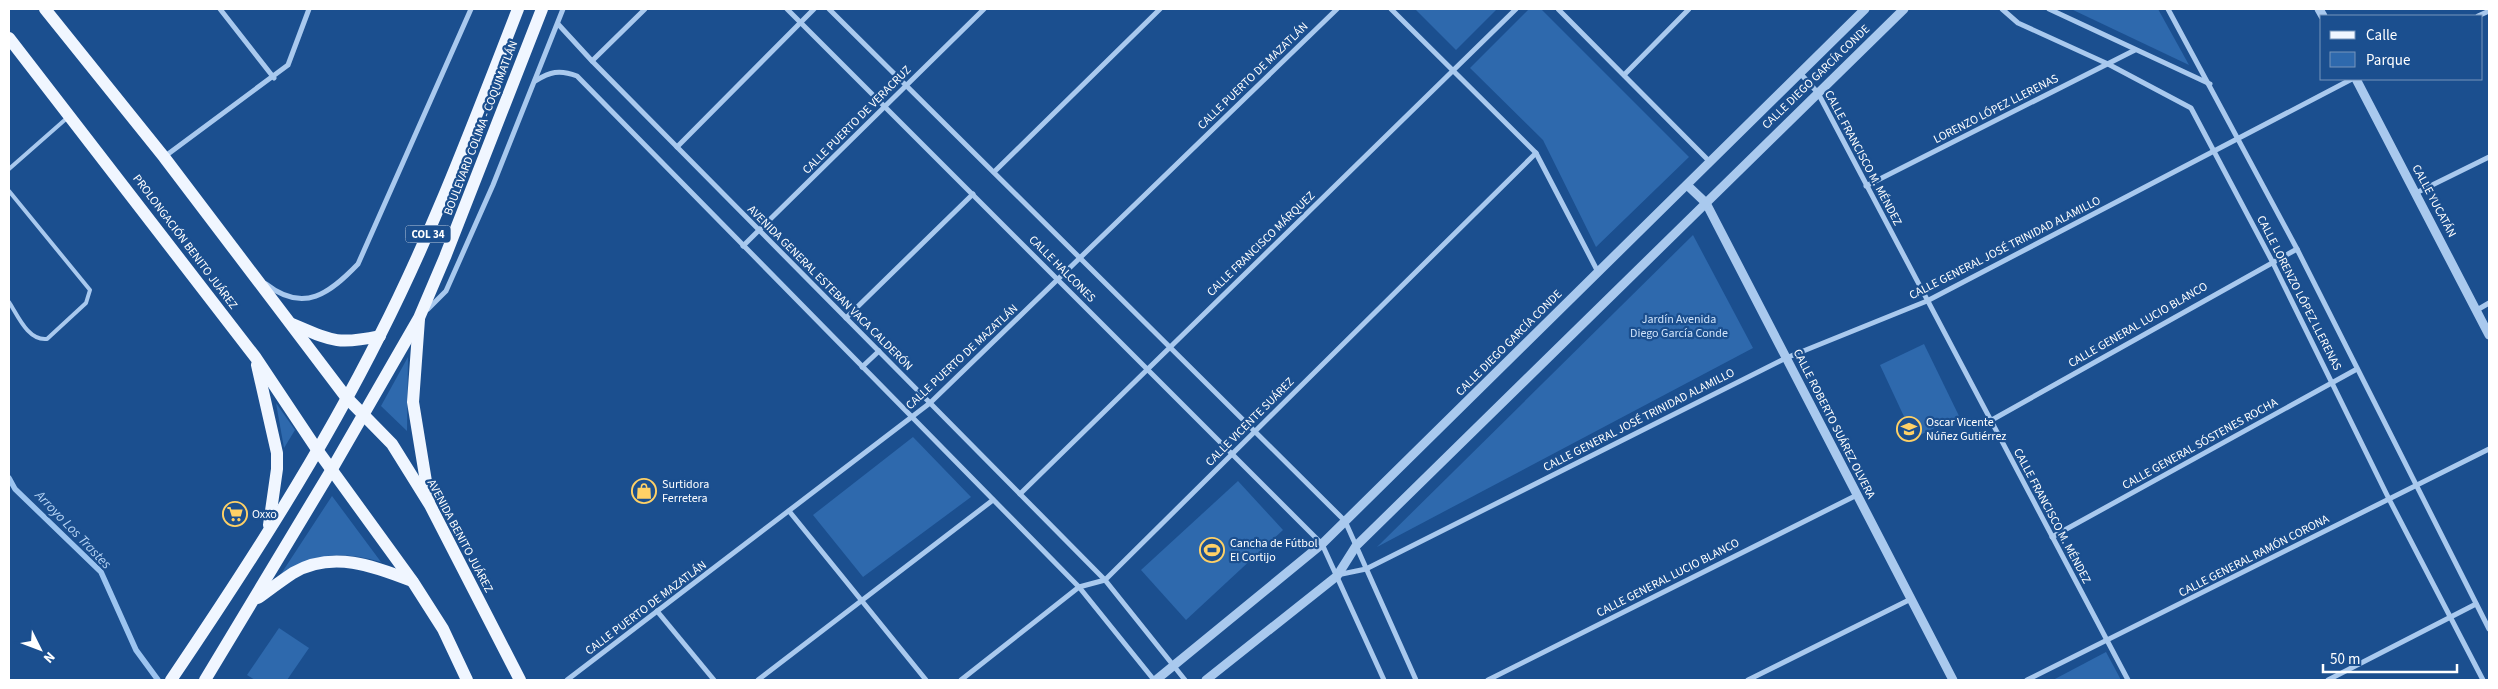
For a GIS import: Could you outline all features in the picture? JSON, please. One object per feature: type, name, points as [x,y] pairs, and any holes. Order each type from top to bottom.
[{"type":"main road","points":[[46,9],[164,157],[292,324],[346,398],[363,414]]},
{"type":"main road","name":"BOULEVARD COLIMA - COQUIMATLÁN","points":[[171,680],[318,451],[380,336],[439,212],[518,9]]},
{"type":"main road","name":"BOULEVARD COLIMA - COQUIMATLÁN","points":[[205,680],[254,601],[419,318],[445,257],[542,9]]},
{"type":"main road","name":"PROLONGACIÓN BENITO JUÁREZ","points":[[9,38],[256,358],[332,469]]},
{"type":"main road","points":[[419,318],[413,402],[430,505]]},
{"type":"main road","points":[[292,324],[332,341],[354,341],[380,336]]},
{"type":"main road","points":[[256,358],[277,453],[277,469],[268,529]]},
{"type":"main road","name":"AVENIDA BENITO JUÁREZ","points":[[363,414],[392,444],[430,505],[520,680]]},
{"type":"main road","points":[[332,469],[413,582],[443,629],[466,680]]},
{"type":"main road","points":[[254,601],[294,572],[318,564],[347,561],[375,566],[413,582]]},
{"type":"street","points":[[220,9],[274,78]]},
{"type":"street","points":[[164,157],[274,78],[288,65],[310,9]]},
{"type":"street","points":[[251,271],[273,289],[289,297],[306,299],[323,295],[337,286],[358,264],[471,9]]},
{"type":"street","points":[[419,318],[446,291],[493,185],[563,9]]},
{"type":"street","points":[[592,61],[645,9]]},
{"type":"street","name":"CALLE HALCONES","points":[[787,9],[1322,544]]},
{"type":"street","points":[[677,147],[814,9]]},
{"type":"street","name":"CALLE HALCONES","points":[[829,9],[1345,522]]},
{"type":"street","name":"CALLE PUERTO DE VERACRUZ","points":[[743,246],[984,9]]},
{"type":"street","points":[[994,172],[1160,9]]},
{"type":"street","name":"CALLE PUERTO DE MAZATLÁN","points":[[567,680],[930,403],[1336,9]]},
{"type":"street","points":[[1391,9],[1536,153],[1598,272]]},
{"type":"street","name":"CALLE FRANCISCO MÁRQUEZ","points":[[1020,494],[1516,9]]},
{"type":"street","points":[[1558,9],[1710,162]]},
{"type":"street","points":[[1624,75],[1689,9]]},
{"type":"street","name":"CALLE DIEGO GARCÍA CONDE","points":[[1155,680],[1322,544],[1865,9]]},
{"type":"street","name":"CALLE DIEGO GARCÍA CONDE","points":[[1206,680],[1336,576],[1356,546],[1904,9]]},
{"type":"street","name":"CALLE LORENZO LÓPEZ LLERENAS","points":[[2002,9],[2018,23],[2108,64],[2191,108],[2272,261],[2389,499],[2483,680]]},
{"type":"street","points":[[2049,9],[2211,84]]},
{"type":"street","name":"CALLE LORENZO LÓPEZ LLERENAS","points":[[2168,9],[2211,84],[2297,249],[2415,486],[2489,629]]},
{"type":"street","name":"AVENIDA GENERAL ESTEBAN VACA CALDERÓN","points":[[558,24],[592,61],[1106,580],[1185,680]]},
{"type":"street","name":"LORENZO LÓPEZ LLERENAS","points":[[1866,186],[2135,50]]},
{"type":"street","points":[[535,81],[549,72],[563,71],[576,76],[1078,587],[1155,680]]},
{"type":"street","name":"CALLE FRANCISCO M. MÉNDEZ","points":[[1800,73],[1818,93],[2128,680]]},
{"type":"street","name":"CALLE GENERAL JOSÉ TRINIDAD ALAMILLO","points":[[1336,576],[1366,569],[1786,358],[1927,301],[2239,137],[2352,80]]},
{"type":"street","name":"CALLE YUCATÁN","points":[[2355,80],[2416,193],[2489,335]]},
{"type":"street","name":"CALLE VICENTE SUÁREZ","points":[[1106,580],[1536,153]]},
{"type":"street","points":[[2416,193],[2489,157]]},
{"type":"street","name":"CALLE ROBERTO SUÁREZ OLVERA","points":[[1687,185],[1706,203],[1953,680]]},
{"type":"street","points":[[846,318],[972,194]]},
{"type":"street","name":"CALLE GENERAL LUCIO BLANCO","points":[[1990,421],[2272,261],[2297,249]]},
{"type":"street","points":[[2477,310],[2489,303]]},
{"type":"street","points":[[862,367],[879,351]]},
{"type":"street","name":"CALLE GENERAL SÓSTENES ROCHA","points":[[2052,537],[2357,369]]},
{"type":"street","name":"CALLE GENERAL RAMÓN CORONA","points":[[2027,680],[2489,449]]},
{"type":"street","name":"CALLE GENERAL LUCIO BLANCO","points":[[1488,680],[1857,495]]},
{"type":"street","points":[[758,680],[993,500]]},
{"type":"street","points":[[789,511],[926,680]]},
{"type":"street","points":[[1345,522],[1416,680]]},
{"type":"street","points":[[1322,544],[1384,680]]},
{"type":"street","points":[[961,680],[1078,587],[1106,580]]},
{"type":"street","points":[[1748,680],[1911,600]]},
{"type":"street","points":[[2328,680],[2476,604]]},
{"type":"street","points":[[658,611],[714,680]]},
{"type":"lane","points":[[9,169],[70,116]]},
{"type":"lane","points":[[9,191],[90,290],[90,296],[86,303],[47,339],[40,340],[33,337],[9,302]]},
{"type":"green space","points":[[1415,9],[1497,9],[1456,50]]},
{"type":"green space","points":[[1529,9],[1541,9],[1689,157],[1596,247],[1543,140],[1470,68]]},
{"type":"green space","points":[[2071,9],[2158,9],[2189,65]]},
{"type":"green space","name":"Jardín Avenida Diego García Conde","points":[[1693,235],[1753,348],[1377,547]]},
{"type":"green space","points":[[1924,344],[1959,416],[1914,438],[1880,365]]},
{"type":"green space","points":[[408,357],[407,431],[381,406]]},
{"type":"green space","points":[[276,403],[295,430],[284,448]]},
{"type":"green space","points":[[913,437],[971,497],[863,577],[813,515]]},
{"type":"green space","name":"Cancha de Fútbol El Cortijo","points":[[1238,481],[1283,530],[1186,620],[1141,570]]},
{"type":"green space","points":[[332,496],[381,562],[353,556],[328,556],[304,563],[279,577]]},
{"type":"green space","points":[[279,628],[309,648],[287,680],[255,680],[247,675]]},
{"type":"green space","points":[[2106,652],[2121,680],[2053,680]]},
{"type":"waterway","name":"Arroyo Los Trastes","points":[[9,478],[15,489],[101,572],[136,650],[158,680]]},
{"type":"place","name":"Oscar Vicente Núñez Gutiérrez","points":[[1909,429]]},
{"type":"place","name":"Surtidora Ferretera","points":[[644,491]]},
{"type":"place","name":"Oxxo","points":[[235,514]]},
{"type":"place","name":"Cancha de Fútbol El Cortijo","points":[[1212,550]]}]
